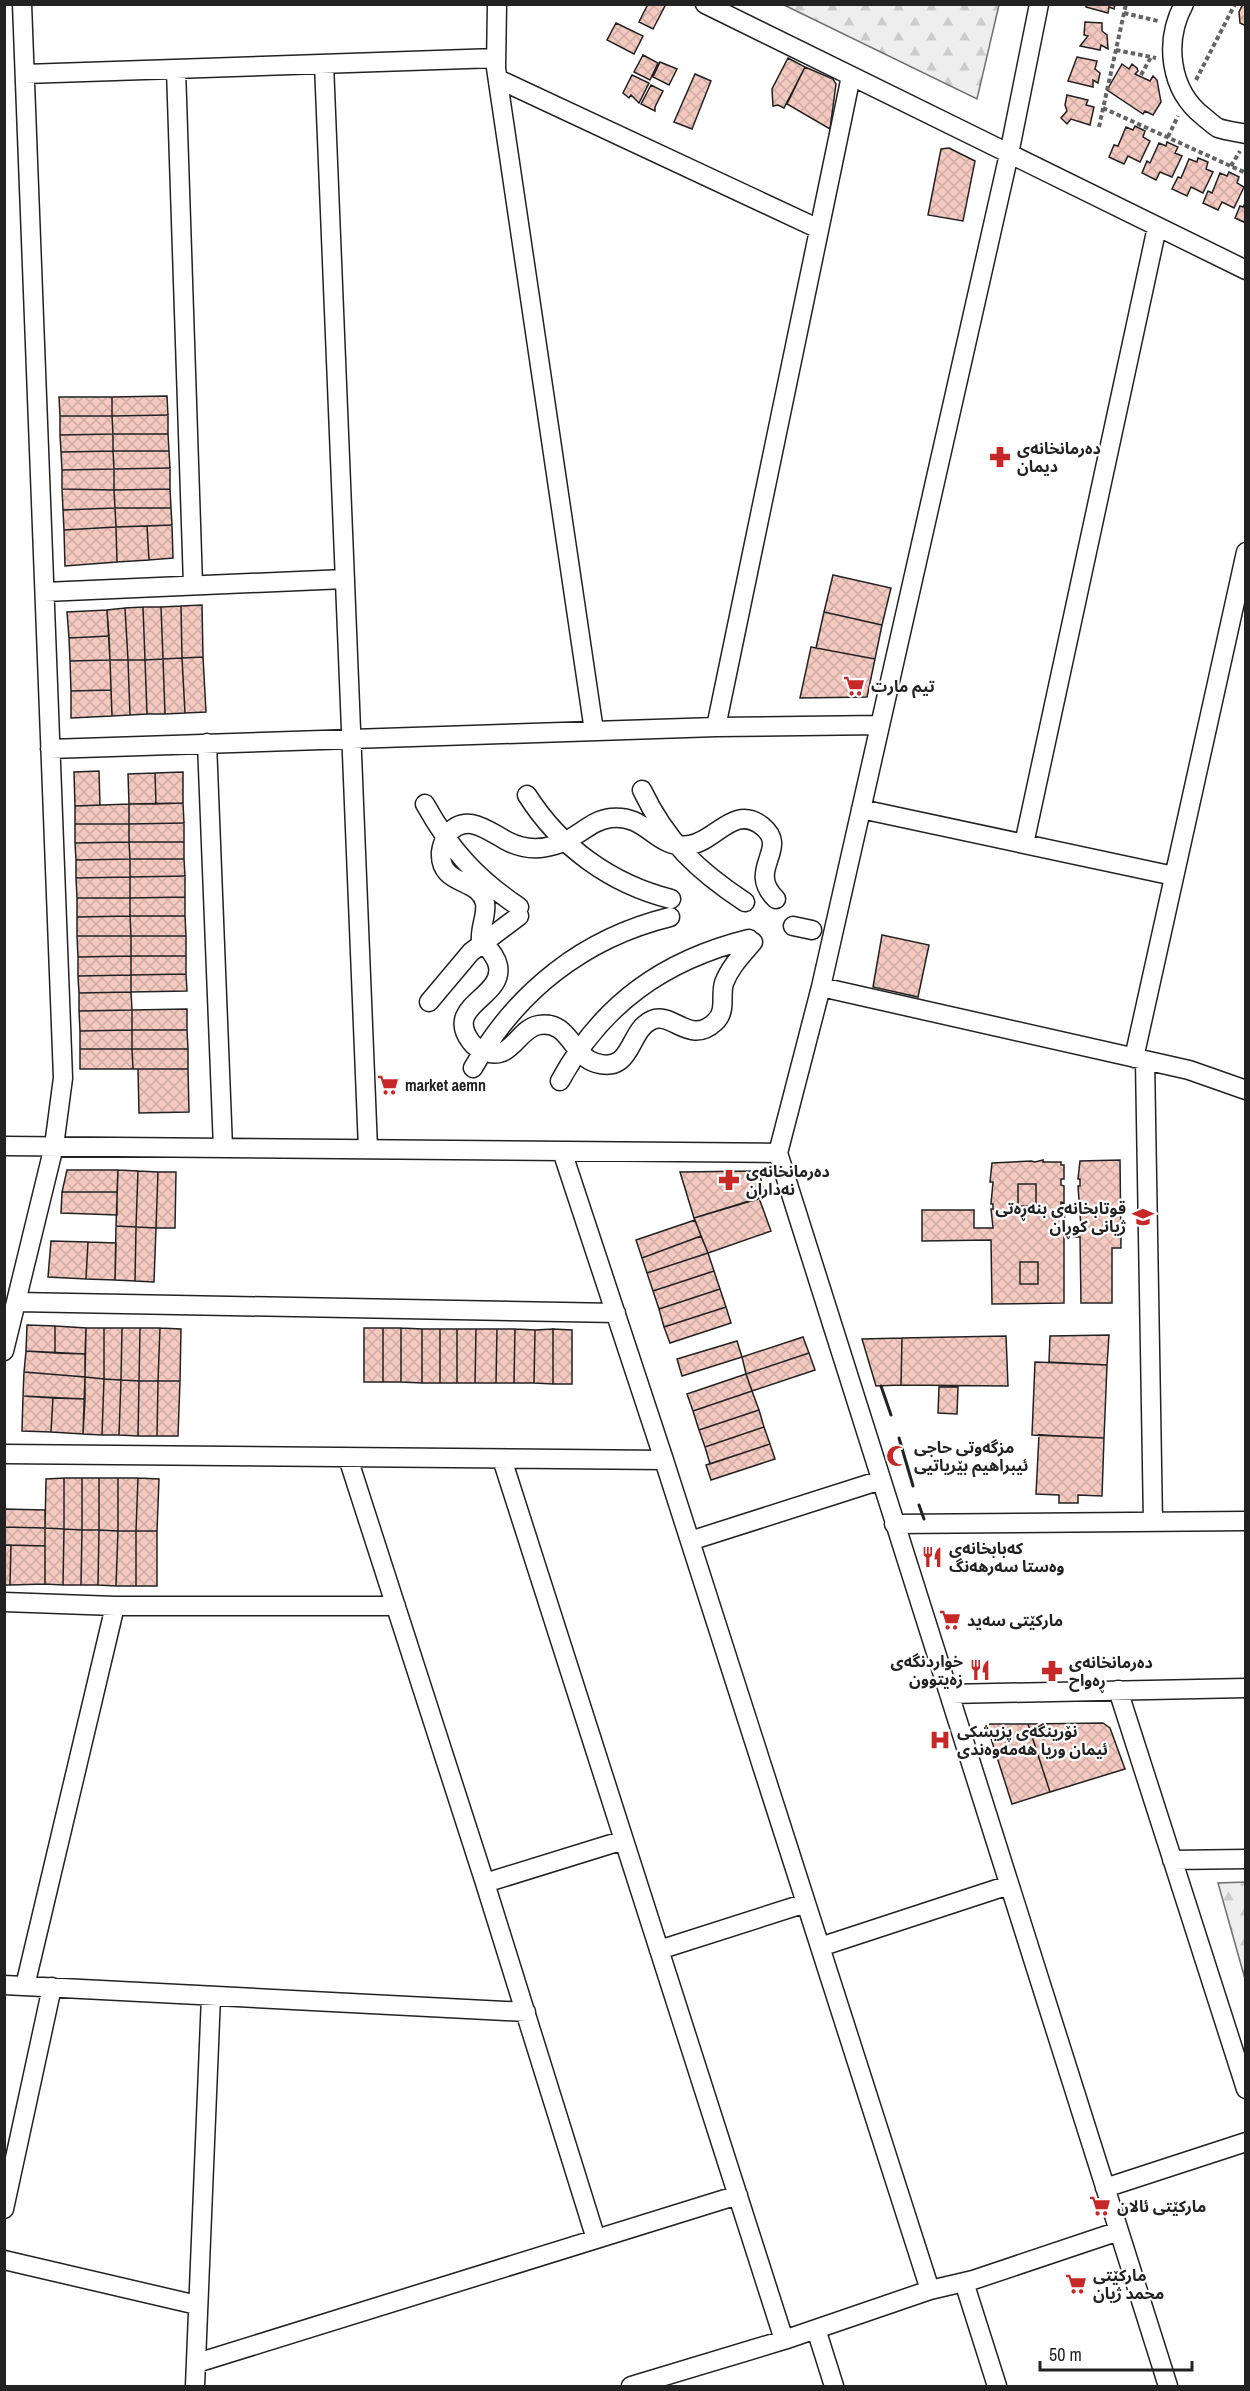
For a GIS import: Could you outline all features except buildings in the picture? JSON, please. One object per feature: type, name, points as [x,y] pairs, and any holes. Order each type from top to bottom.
[{"type":"street","points":[[4,1351],[54,1146],[63,1077],[22,4]]},
{"type":"street","points":[[497,4],[498,79],[594,731]]},
{"type":"street","points":[[705,4],[1245,270]]},
{"type":"street","points":[[1039,4],[1009,154],[821,987],[778,1153],[1168,2386]]},
{"type":"street","points":[[1184,4],[1175,24],[1171,50],[1176,81],[1192,108],[1218,128],[1245,134]]},
{"type":"street","points":[[25,74],[496,58]]},
{"type":"street","points":[[324,64],[368,1149]]},
{"type":"street","points":[[176,69],[194,585]]},
{"type":"street","points":[[716,727],[850,76]]},
{"type":"street","points":[[498,79],[819,230]]},
{"type":"street","points":[[1023,844],[1157,227]]},
{"type":"street","points":[[1153,1522],[1140,1059],[1174,876],[1245,552]]},
{"type":"street","points":[[45,592],[345,579]]},
{"type":"street","points":[[50,749],[716,727],[880,725]]},
{"type":"street","points":[[207,744],[223,1148]]},
{"type":"street","points":[[642,790],[650,808],[676,845],[714,882],[745,902]]},
{"type":"street","points":[[473,1068],[512,1011],[569,960],[671,908],[653,894],[606,873],[566,842],[547,823],[527,795]]},
{"type":"street","points":[[425,804],[445,839],[478,876],[519,911],[459,965],[429,1002]]},
{"type":"street","points":[[861,809],[1174,876]]},
{"type":"street","points":[[560,1082],[579,1052],[609,1013],[658,975],[682,961],[709,950],[751,941],[729,974],[723,989],[724,1003],[717,1020],[710,1026],[690,1030],[663,1018],[649,1021],[638,1032],[628,1053],[614,1063],[603,1065],[579,1052],[566,1033],[548,1025],[538,1025],[530,1029],[517,1043],[502,1052],[490,1054],[472,1044],[465,1032],[464,1023],[467,1012],[474,1002],[495,986],[498,975],[495,959],[481,935],[485,905],[475,889],[450,876],[444,869],[441,858],[442,846],[453,829],[471,823],[481,825],[507,841],[522,847],[538,849],[566,842],[595,823],[610,818],[624,818],[645,825],[662,841],[676,845],[690,845],[702,842],[730,821],[746,819],[764,827],[771,840],[772,848],[763,876],[769,892],[776,899]]},
{"type":"street","points":[[793,926],[812,930]]},
{"type":"street","points":[[821,987],[1189,1070],[1245,1090]]},
{"type":"street","points":[[4,1146],[778,1153]]},
{"type":"street","points":[[562,1151],[664,1460],[930,2290]]},
{"type":"street","points":[[17,1302],[616,1313]]},
{"type":"street","points":[[4,1454],[664,1460]]},
{"type":"street","points":[[348,1458],[485,1883],[596,2239]]},
{"type":"street","points":[[502,1459],[784,2340]]},
{"type":"street","points":[[690,1541],[881,1480]]},
{"type":"street","points":[[894,1524],[1245,1521]]},
{"type":"street","points":[[4,1602],[115,1606],[396,1606]]},
{"type":"street","points":[[25,1986],[115,1606]]},
{"type":"street","points":[[949,1694],[1245,1688]]},
{"type":"street","points":[[1118,1690],[1172,1860],[1241,2058],[1245,2089]]},
{"type":"street","points":[[485,1883],[624,1840]]},
{"type":"street","points":[[1172,1860],[1245,1858]]},
{"type":"street","points":[[820,1947],[1009,1886]]},
{"type":"street","points":[[659,1950],[806,1903]]},
{"type":"street","points":[[4,1985],[525,2012]]},
{"type":"street","points":[[4,2209],[52,1987]]},
{"type":"street","points":[[195,2386],[211,1996]]},
{"type":"street","points":[[1105,2188],[1245,2142]]},
{"type":"street","points":[[197,2363],[738,2195]]},
{"type":"street","points":[[631,2386],[672,2380],[930,2290],[964,2282],[1119,2231]]},
{"type":"street","points":[[4,2260],[197,2305]]},
{"type":"street","points":[[964,2282],[997,2386]]},
{"type":"street","points":[[816,2329],[834,2386]]},
{"type":"path","points":[[1099,127],[1126,4]]},
{"type":"path","points":[[1186,99],[1235,4]]},
{"type":"path","points":[[1124,13],[1175,24]]},
{"type":"path","points":[[1116,50],[1173,62]]},
{"type":"path","points":[[1141,75],[1151,57]]},
{"type":"path","points":[[1103,108],[1245,172]]},
{"type":"green space","points":[[784,5],[999,5],[977,99]]},
{"type":"green space","points":[[1246,1882],[1245,1979],[1218,1883]]},
{"type":"wall","points":[[881,1386],[891,1415]]},
{"type":"wall","points":[[899,1438],[913,1486]]},
{"type":"wall","points":[[919,1505],[924,1519]]},
{"type":"place","name":"دەرمانخانەی دیمان","points":[[1000,457]]},
{"type":"place","name":"تیم مارت","points":[[854,686]]},
{"type":"place","name":"market aemn","points":[[388,1085]]},
{"type":"place","name":"دەرمانخانەی نەداران","points":[[729,1180]]},
{"type":"place","name":"قوتابخانەی بنەڕەتی ژیانی کوڕان","points":[[1143,1217]]},
{"type":"place","name":"مزگەوتی حاجی ئیبراهیم بێریاتیی","points":[[897,1456]]},
{"type":"place","name":"کەبابخانەی وەستا سەرهەنگ","points":[[932,1557]]},
{"type":"place","name":"مارکێتی سەید","points":[[950,1620]]},
{"type":"place","name":"خواردنگەی زەیتوون","points":[[980,1670]]},
{"type":"place","name":"دەرمانخانەی ڕەواح","points":[[1052,1671]]},
{"type":"place","name":"نۆرینگەی پزیشکی ئیمان وریا هەمەوەندی","points":[[940,1740]]},
{"type":"place","name":"مارکێتی ئالان","points":[[1100,2206]]},
{"type":"place","name":"مارکێتی محمد ژیان","points":[[1076,2284]]}]
